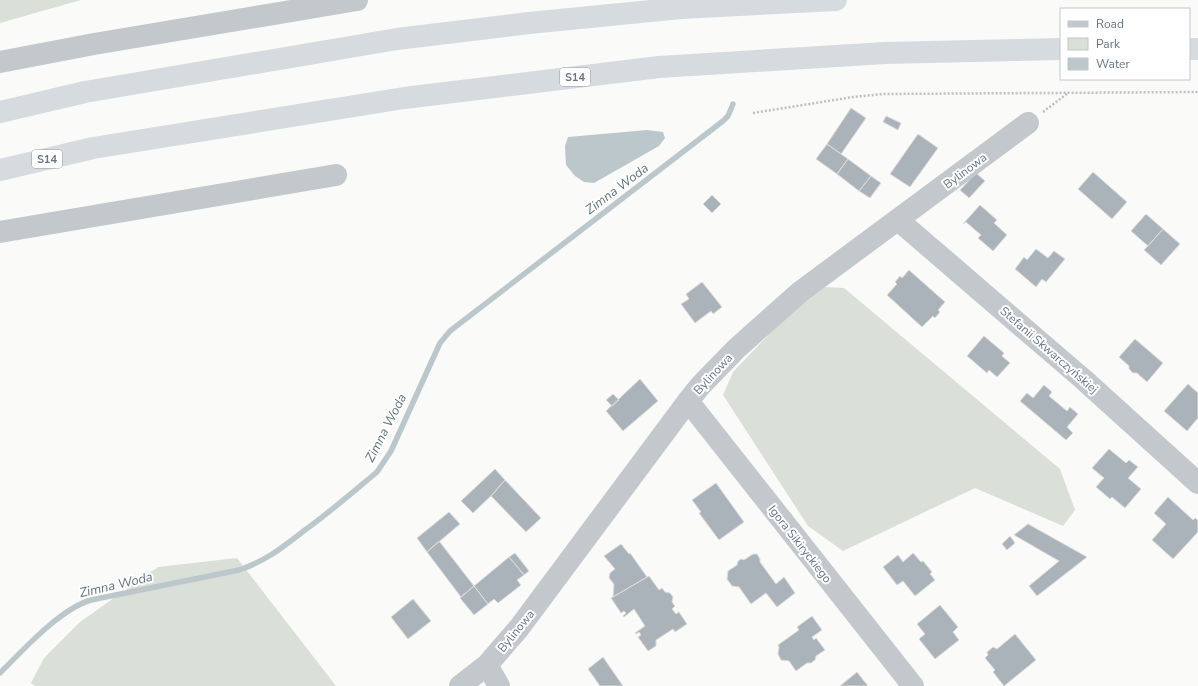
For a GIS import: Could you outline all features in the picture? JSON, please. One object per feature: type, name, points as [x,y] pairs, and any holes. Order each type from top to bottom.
[{"type":"highway","points":[[0,112],[85,92],[397,39],[529,23],[681,8],[836,0]]},
{"type":"highway","name":"S14","points":[[0,170],[93,148],[388,101],[659,67],[885,52],[1060,49]]},
{"type":"street","points":[[0,62],[94,44],[357,0]]},
{"type":"street","name":"Bylinowa","points":[[460,686],[487,665],[520,628],[688,401],[736,349],[800,292],[1028,123]]},
{"type":"street","points":[[0,232],[336,175]]},
{"type":"street","name":"Stefanii Skwarczyńskiej","points":[[898,220],[1083,379],[1198,483]]},
{"type":"street","name":"Igora Sikiryckiego","points":[[688,401],[913,686]]},
{"type":"street","points":[[487,665],[499,686]]},
{"type":"path","points":[[1028,123],[1068,92]]},
{"type":"path","points":[[753,113],[853,97],[884,94],[1198,92]]},
{"type":"green space","points":[[0,0],[81,0],[0,23]]},
{"type":"green space","points":[[825,287],[844,288],[1060,469],[1075,510],[1063,526],[975,488],[843,551],[808,526],[723,395],[733,372],[797,305]]},
{"type":"green space","points":[[237,558],[336,686],[35,686],[31,683],[44,658],[80,622],[158,567]]},
{"type":"water","points":[[647,130],[663,132],[665,138],[659,146],[594,183],[584,182],[575,176],[566,165],[565,146],[568,137]]},
{"type":"building","points":[[851,108],[866,118],[841,154],[827,144]]},
{"type":"building","points":[[886,116],[901,123],[898,130],[883,122]]},
{"type":"building","points":[[918,134],[938,148],[910,187],[890,174]]},
{"type":"building","points":[[827,144],[848,159],[837,174],[816,159]]},
{"type":"building","points":[[848,159],[871,176],[859,191],[837,174]]},
{"type":"building","points":[[1093,172],[1127,202],[1112,219],[1078,189]]},
{"type":"building","points":[[976,173],[985,181],[969,198],[960,190]]},
{"type":"building","points":[[871,176],[881,183],[870,198],[859,191]]},
{"type":"building","points":[[712,195],[721,204],[712,213],[703,204]]},
{"type":"building","points":[[980,205],[997,220],[994,223],[1007,235],[993,251],[978,238],[981,235],[966,222],[963,224]]},
{"type":"building","points":[[1146,214],[1163,229],[1148,246],[1131,231]]},
{"type":"building","points":[[1163,229],[1180,244],[1161,265],[1144,250]]},
{"type":"building","points":[[1036,249],[1048,258],[1054,251],[1065,259],[1046,282],[1042,279],[1036,287],[1015,269],[1024,257],[1027,260]]},
{"type":"building","points":[[909,270],[945,302],[938,310],[940,312],[935,318],[933,316],[922,327],[887,295],[897,284],[895,282],[900,276],[902,278]]},
{"type":"building","points":[[702,282],[722,307],[713,314],[711,311],[695,323],[681,304],[689,299],[686,294]]},
{"type":"building","points":[[984,336],[1004,353],[1002,356],[1010,363],[997,377],[989,370],[987,373],[967,356]]},
{"type":"building","points":[[1135,339],[1163,363],[1147,382],[1137,373],[1133,373],[1129,369],[1129,366],[1119,357]]},
{"type":"building","points":[[640,379],[658,401],[623,431],[606,411]]},
{"type":"building","points":[[1188,384],[1198,393],[1198,418],[1187,431],[1164,411]]},
{"type":"building","points":[[1044,385],[1052,392],[1049,396],[1067,411],[1070,407],[1078,414],[1067,427],[1073,433],[1066,440],[1020,401],[1027,393],[1033,398]]},
{"type":"building","points":[[613,394],[619,400],[612,406],[606,400]]},
{"type":"building","points":[[1109,449],[1126,463],[1129,460],[1138,467],[1128,478],[1141,489],[1125,508],[1112,497],[1110,499],[1096,487],[1104,478],[1092,468]]},
{"type":"building","points":[[495,469],[505,480],[473,513],[461,501]]},
{"type":"building","points":[[505,480],[541,518],[526,532],[491,496]]},
{"type":"building","points":[[716,483],[744,522],[719,540],[699,513],[701,512],[692,500]]},
{"type":"building","points":[[1168,497],[1193,520],[1195,518],[1198,520],[1198,532],[1173,559],[1152,540],[1166,524],[1154,513]]},
{"type":"building","points":[[449,512],[460,524],[427,552],[417,538]]},
{"type":"building","points":[[1028,524],[1087,557],[1037,596],[1029,586],[1059,561],[1014,535]]},
{"type":"building","points":[[1010,536],[1015,543],[1007,550],[1002,544]]},
{"type":"building","points":[[439,541],[474,586],[461,597],[427,552]]},
{"type":"building","points":[[621,544],[629,554],[630,553],[647,577],[613,597],[614,584],[609,578],[610,573],[615,569],[604,556]]},
{"type":"building","points":[[515,553],[529,571],[524,575],[509,557]]},
{"type":"building","points":[[913,553],[921,562],[923,561],[932,572],[930,574],[935,580],[915,596],[903,581],[897,585],[883,567],[898,555],[903,562]]},
{"type":"building","points":[[753,554],[757,554],[760,562],[776,584],[784,577],[795,593],[777,607],[766,593],[751,604],[739,587],[732,586],[727,579],[728,571],[737,565],[738,561],[741,559],[744,560]]},
{"type":"building","points":[[509,557],[524,575],[517,580],[521,585],[498,603],[494,599],[488,604],[474,586]]},
{"type":"building","points":[[649,576],[659,590],[662,588],[665,592],[670,593],[673,597],[672,602],[675,606],[672,609],[676,614],[679,612],[687,624],[675,632],[673,629],[656,640],[656,646],[648,651],[638,637],[641,635],[639,632],[636,634],[635,633],[645,626],[634,609],[624,617],[623,616],[626,613],[624,611],[621,613],[611,598]]},
{"type":"building","points":[[474,586],[488,604],[474,615],[460,598]]},
{"type":"building","points":[[413,599],[431,621],[408,639],[391,617]]},
{"type":"building","points":[[940,605],[958,627],[953,632],[959,640],[935,659],[919,639],[925,634],[917,624]]},
{"type":"building","points":[[812,616],[822,630],[812,637],[814,640],[816,638],[825,650],[816,656],[815,660],[811,663],[807,663],[796,671],[789,661],[781,660],[778,654],[778,645],[799,630],[797,627]]},
{"type":"building","points":[[1015,634],[1036,660],[1004,686],[993,672],[995,670],[985,658],[988,655],[987,652],[993,647],[997,649]]},
{"type":"building","points":[[603,657],[623,686],[600,686],[588,669]]},
{"type":"building","points":[[857,672],[868,686],[840,686]]},
{"type":"waterway","name":"Zimna Woda","points":[[0,673],[42,631],[79,605],[91,600],[239,570],[274,553],[323,516],[377,472],[391,451],[440,343],[450,331],[723,121],[728,116],[733,104]]}]
